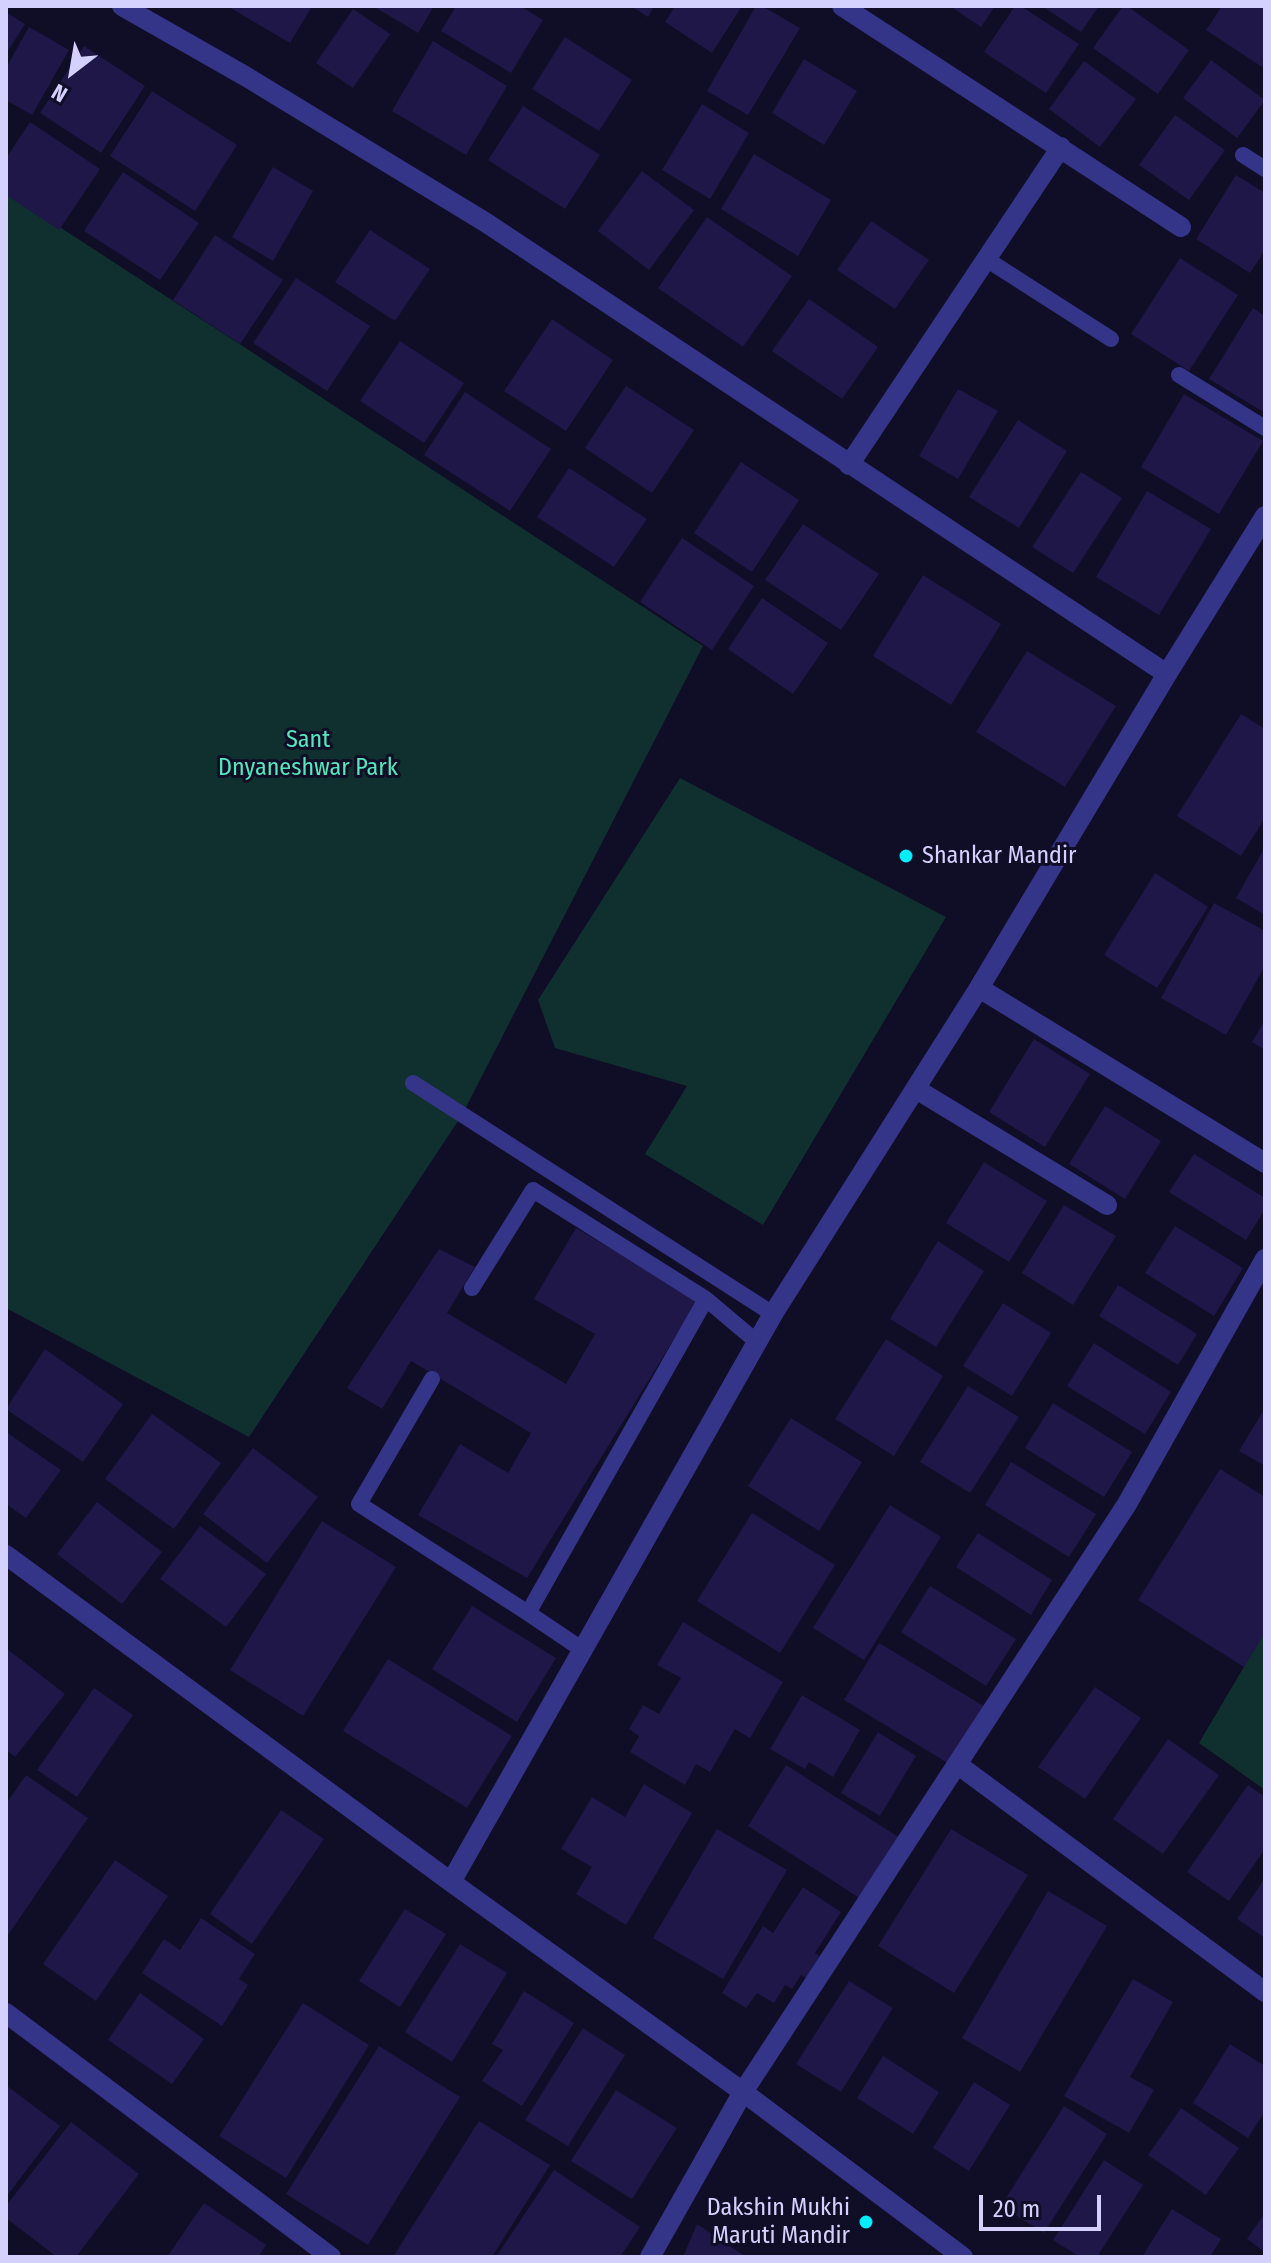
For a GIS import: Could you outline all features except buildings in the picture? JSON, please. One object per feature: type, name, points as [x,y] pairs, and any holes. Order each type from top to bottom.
[{"type":"street","points":[[122,6],[245,76],[485,222],[1167,674]]},
{"type":"street","points":[[842,6],[1181,227]]},
{"type":"street","points":[[849,465],[1061,147]]},
{"type":"street","points":[[451,1882],[773,1314],[979,988],[1265,516]]},
{"type":"street","points":[[979,988],[1265,1163]]},
{"type":"street","points":[[916,1089],[1107,1205]]},
{"type":"street","points":[[650,2257],[743,2092],[1127,1504],[1265,1259]]},
{"type":"street","points":[[6,1555],[743,2092],[963,2257]]},
{"type":"street","points":[[957,1764],[1265,1992]]},
{"type":"street","points":[[6,2013],[331,2257]]},
{"type":"lane","points":[[1243,155],[1265,169]]},
{"type":"lane","points":[[986,259],[1111,339]]},
{"type":"lane","points":[[1179,375],[1265,428]]},
{"type":"lane","points":[[413,1083],[773,1314]]},
{"type":"lane","points":[[472,1288],[533,1190],[706,1299],[757,1342]]},
{"type":"lane","points":[[528,1613],[706,1299]]},
{"type":"lane","points":[[432,1379],[359,1504],[583,1650]]},
{"type":"green space","name":"Sant Dnyaneshwar Park","points":[[6,192],[703,646],[462,1115],[249,1437],[6,1308]]},
{"type":"green space","points":[[680,778],[946,917],[763,1225],[645,1154],[687,1086],[555,1048],[538,1000]]},
{"type":"green space","points":[[1265,1631],[1265,1790],[1199,1743]]},
{"type":"place","name":"Shankar Mandir","points":[[906,856]]},
{"type":"place","name":"Dakshin Mukhi Maruti Mandir","points":[[866,2222]]}]
